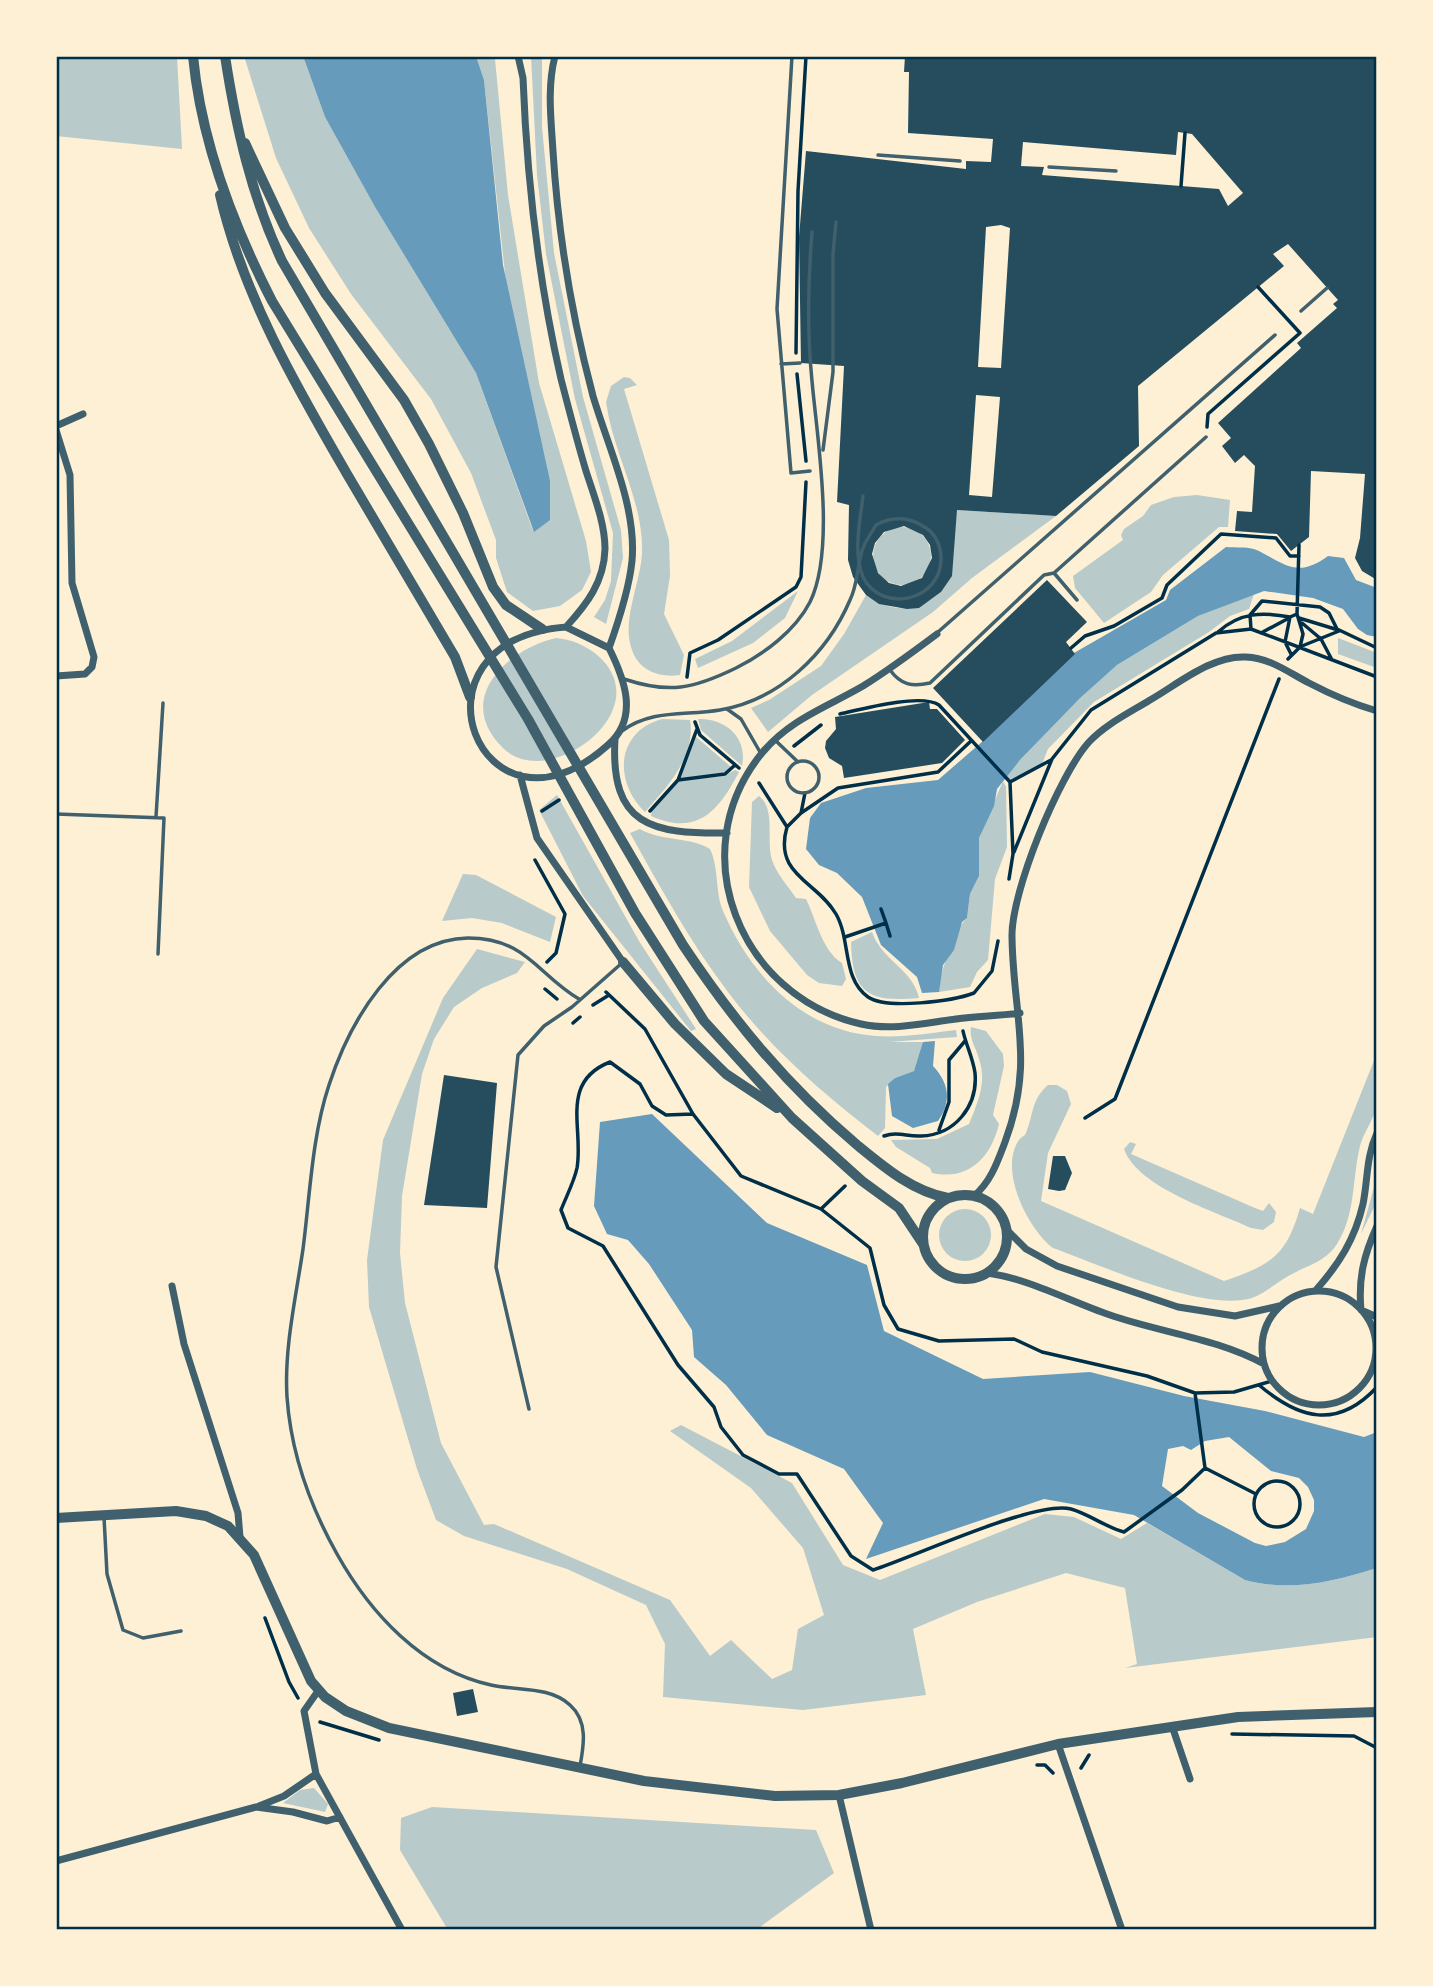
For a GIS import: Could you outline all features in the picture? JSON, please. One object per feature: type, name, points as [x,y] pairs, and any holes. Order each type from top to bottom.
[{"type":"street","points":[[193,56],[197,95],[227,226],[247,282],[310,410],[455,657],[470,697],[473,728],[483,750],[499,765],[520,775],[545,778],[563,774],[615,738],[622,731],[627,713],[624,679],[609,648],[566,627],[542,629],[521,637],[487,662],[473,681],[470,697]]},
{"type":"street","points":[[225,56],[235,121],[254,192],[282,261],[647,887],[735,1020],[789,1081],[887,1168],[918,1188],[948,1198],[974,1196],[996,1208],[1007,1230],[1026,1249],[1057,1266],[1165,1303],[1227,1316],[1279,1306]]},
{"type":"street","points":[[518,56],[523,78],[534,240],[547,315],[566,400],[601,519],[605,548],[601,578],[589,602],[566,627]]},
{"type":"street","points":[[555,56],[550,81],[550,106],[564,255],[593,394],[631,531],[632,561],[621,616],[609,648]]},
{"type":"street","points":[[197,95],[225,194],[264,286],[528,719],[635,913],[704,1021],[792,1118],[862,1181],[899,1208],[923,1244],[930,1261],[943,1274],[961,1279],[987,1273],[1023,1281],[1140,1324],[1226,1345],[1264,1364]]},
{"type":"street","points":[[235,121],[285,228],[325,293],[404,400],[429,444],[463,513],[492,587],[506,605],[542,629]]},
{"type":"street","points":[[56,676],[85,674],[92,667],[94,657],[72,583],[70,475],[56,428],[83,414]]},
{"type":"street","points":[[937,634],[890,669],[794,722],[761,754],[748,772],[735,799],[727,833],[727,887],[738,924],[755,955],[788,990],[819,1010],[870,1026],[895,1027],[1020,1013]]},
{"type":"street","points":[[974,1196],[986,1185],[996,1166],[1014,1114],[1022,1065],[1012,938],[1017,900],[1058,793],[1078,756],[1107,726],[1216,662],[1246,657],[1269,661],[1335,695],[1377,711]]},
{"type":"street","points":[[615,738],[617,788],[631,810],[642,820],[668,831],[727,833]]},
{"type":"street","points":[[520,775],[537,838],[623,962],[675,1024],[726,1074],[792,1118]]},
{"type":"street","points":[[1315,1290],[1339,1264],[1352,1237],[1363,1202],[1366,1164],[1377,1133]]},
{"type":"street","points":[[923,1244],[929,1215],[948,1198]]},
{"type":"street","points":[[1377,1226],[1359,1271],[1361,1310],[1375,1337],[1374,1367],[1354,1393],[1326,1404],[1296,1400],[1272,1381],[1264,1364],[1264,1333],[1279,1306],[1290,1298],[1315,1290],[1340,1295],[1361,1310],[1377,1317]]},
{"type":"street","points":[[987,1273],[1005,1250],[1007,1230]]},
{"type":"street","points":[[172,1286],[184,1344],[238,1513],[240,1537]]},
{"type":"street","points":[[56,1518],[104,1514],[193,1513],[222,1523],[240,1537],[254,1555],[302,1667],[318,1691],[346,1712],[381,1726],[664,1784],[757,1795],[839,1794],[902,1783],[1058,1744],[1172,1726],[1252,1715],[1377,1712]]},
{"type":"street","points":[[318,1691],[306,1707],[306,1730],[316,1774],[402,1930]]},
{"type":"street","points":[[1172,1726],[1190,1779]]},
{"type":"street","points":[[1058,1744],[1122,1930]]},
{"type":"street","points":[[56,1861],[256,1807],[281,1798],[316,1774]]},
{"type":"street","points":[[839,1794],[871,1930]]},
{"type":"street","points":[[256,1807],[293,1812],[327,1821],[340,1816]]},
{"type":"lane","points":[[792,56],[777,287],[791,473],[809,471]]},
{"type":"lane","points":[[878,155],[960,161]]},
{"type":"lane","points":[[1049,167],[1116,171]]},
{"type":"lane","points":[[624,679],[664,689],[714,677],[756,657],[786,633],[810,601],[821,549],[822,456],[833,372],[833,254],[836,222]]},
{"type":"lane","points":[[812,232],[808,316],[812,382],[822,456]]},
{"type":"lane","points":[[1301,311],[1327,288]]},
{"type":"lane","points":[[937,634],[1275,335]]},
{"type":"lane","points":[[781,364],[800,363]]},
{"type":"lane","points":[[890,669],[899,682],[908,685],[930,683],[1044,575],[1054,573],[1206,437]]},
{"type":"lane","points":[[622,731],[646,717],[727,708],[758,698],[781,685],[804,666],[826,642],[851,598],[863,547],[876,525],[900,517],[933,533],[940,552],[941,569],[934,585],[925,593],[912,597],[882,595],[863,577],[858,544],[863,496]]},
{"type":"lane","points":[[1054,573],[1077,600]]},
{"type":"lane","points":[[156,817],[163,703]]},
{"type":"lane","points":[[727,708],[741,719],[761,754]]},
{"type":"lane","points":[[774,739],[798,762],[813,765],[818,774],[814,788],[805,793],[795,791],[788,783],[790,768],[798,762]]},
{"type":"lane","points":[[56,814],[164,818],[158,954]]},
{"type":"lane","points":[[579,999],[564,990],[523,953],[494,942],[465,938],[438,943],[396,969],[351,1034],[329,1085],[321,1120],[289,1345],[287,1395],[294,1445],[305,1487],[338,1554],[371,1604],[407,1642],[442,1665],[483,1683],[548,1692],[566,1701],[576,1710],[583,1727],[580,1768]]},
{"type":"lane","points":[[529,1409],[496,1267],[519,1055],[544,1026],[623,962]]},
{"type":"lane","points":[[104,1514],[107,1574],[123,1630],[143,1638],[181,1632]]},
{"type":"path","points":[[798,184],[806,56]]},
{"type":"path","points":[[1181,186],[1185,133]]},
{"type":"path","points":[[1206,437],[1208,414],[1300,333],[1258,287]]},
{"type":"path","points":[[687,685],[690,653],[718,640],[796,587],[801,577],[809,471]]},
{"type":"path","points":[[1071,648],[1085,636],[1114,626],[1162,598],[1167,585],[1220,534],[1276,538],[1290,556],[1299,557]]},
{"type":"path","points":[[1299,545],[1297,616],[1321,639],[1331,658]]},
{"type":"path","points":[[1251,629],[1250,615],[1262,601],[1307,603],[1329,613],[1338,630]]},
{"type":"path","points":[[1216,633],[1228,623],[1266,612],[1297,616],[1338,630],[1377,648]]},
{"type":"path","points":[[1261,633],[1290,617]]},
{"type":"path","points":[[1290,617],[1284,642],[1291,654]]},
{"type":"path","points":[[1300,647],[1302,623]]},
{"type":"path","points":[[1085,1118],[1115,1099],[1283,668],[1291,654],[1300,647],[1338,630]]},
{"type":"path","points":[[834,716],[932,700],[1010,782],[1013,854],[1007,892]]},
{"type":"path","points":[[693,713],[697,729],[734,765],[748,772],[763,788],[787,827]]},
{"type":"path","points":[[786,751],[826,721]]},
{"type":"path","points":[[642,820],[678,780],[697,729]]},
{"type":"path","points":[[971,741],[939,772],[838,788],[801,813],[787,827],[783,850],[796,874],[834,910],[845,937],[857,986],[872,999],[891,1004],[960,998],[977,992],[992,971],[1000,930]]},
{"type":"path","points":[[1010,782],[1052,759]]},
{"type":"path","points":[[678,780],[725,774],[734,765]]},
{"type":"path","points":[[801,813],[805,793]]},
{"type":"path","points":[[531,817],[560,799]]},
{"type":"path","points":[[533,854],[565,913],[556,952],[541,968]]},
{"type":"path","points":[[881,909],[890,936]]},
{"type":"path","points":[[845,937],[886,923]]},
{"type":"path","points":[[591,1007],[609,995],[645,1028],[693,1114],[741,1176],[821,1209],[870,1248],[884,1305],[898,1329],[939,1340],[1014,1339],[1042,1352],[1147,1377],[1195,1393],[1234,1392],[1272,1381]]},
{"type":"path","points":[[884,1136],[895,1132],[919,1136],[939,1132],[964,1117],[971,1102],[975,1075],[960,1018]]},
{"type":"path","points":[[939,1132],[949,1102],[949,1060],[965,1041]]},
{"type":"path","points":[[693,1114],[666,1115],[652,1106],[640,1084],[621,1068],[610,1062],[597,1067],[586,1080],[575,1108],[577,1170],[561,1210],[568,1228],[603,1246],[678,1365],[714,1407],[721,1427],[743,1455],[779,1474],[797,1474],[851,1556],[873,1570],[1029,1511],[1070,1508],[1105,1527],[1124,1532],[1206,1468]]},
{"type":"path","points":[[821,1209],[845,1186]]},
{"type":"path","points":[[1259,1385],[1290,1409],[1315,1415],[1338,1413],[1365,1400],[1377,1387]]},
{"type":"path","points":[[1195,1393],[1206,1468],[1256,1494]]},
{"type":"path","points":[[1267,1483],[1289,1483],[1299,1494],[1297,1517],[1285,1526],[1270,1526],[1258,1517],[1254,1502],[1256,1494],[1267,1483]]},
{"type":"path","points":[[261,1607],[289,1682],[306,1707],[326,1726],[391,1743]]},
{"type":"path","points":[[1223,1734],[1354,1736],[1377,1748]]},
{"type":"path","points":[[1025,1768],[1043,1765],[1055,1777],[1081,1769],[1086,1756],[1094,1754]]},
{"type":"shaded area","points":[[56,56],[177,56],[182,149],[56,136]]},
{"type":"shaded area","points":[[244,56],[303,56],[325,117],[375,207],[476,373],[533,531],[484,80],[476,56],[494,56],[508,195],[539,383],[586,541],[591,572],[582,590],[560,606],[533,611],[507,592],[496,558],[496,540],[471,473],[431,399],[351,294],[309,228],[276,158]]},
{"type":"shaded area","points":[[531,56],[542,56],[542,127],[554,253],[583,397],[621,530],[623,558],[606,624],[594,617],[605,600],[611,581],[613,533],[575,399],[546,254],[537,175]]},
{"type":"shaded area","points":[[624,377],[630,378],[637,385],[624,389],[669,540],[670,576],[664,614],[684,655],[680,675],[658,674],[645,668],[635,657],[629,639],[630,615],[641,566],[641,534],[606,402],[611,386]]},
{"type":"shaded area","points":[[1197,495],[1230,500],[1228,527],[1219,527],[1163,575],[1151,592],[1104,623],[1075,588],[1073,576],[1123,540],[1121,535],[1124,529],[1143,516],[1151,505],[1174,497]]},
{"type":"shaded area","points":[[957,510],[1056,516],[972,578],[933,612],[812,695],[768,732],[751,708],[769,700],[821,666],[844,634],[866,595],[885,605],[904,608],[922,604],[941,592]]},
{"type":"shaded area","points":[[896,527],[908,527],[923,535],[931,550],[931,562],[923,577],[908,585],[896,585],[881,577],[873,562],[873,550],[881,535]]},
{"type":"shaded area","points":[[798,591],[785,618],[753,643],[698,668],[695,659],[732,641]]},
{"type":"shaded area","points":[[1254,594],[1249,609],[1230,616],[1209,632],[1094,702],[1048,749],[1042,764],[1010,782],[1005,776],[1079,698],[1117,665],[1198,616]]},
{"type":"shaded area","points":[[556,638],[583,646],[605,662],[616,686],[616,699],[611,714],[603,727],[591,738],[563,756],[531,761],[516,757],[503,748],[489,730],[483,712],[485,695],[492,680],[504,665],[537,644]]},
{"type":"shaded area","points":[[1338,638],[1377,653],[1377,668],[1338,654]]},
{"type":"shaded area","points":[[662,719],[690,720],[689,746],[678,770],[645,812],[628,787],[624,759],[635,735]]},
{"type":"shaded area","points":[[698,719],[717,722],[732,731],[741,746],[742,766],[701,730]]},
{"type":"shaded area","points":[[695,736],[731,767],[726,772],[679,779]]},
{"type":"shaded area","points":[[735,770],[739,772],[731,786],[715,808],[705,816],[682,823],[667,822],[651,816],[652,810],[679,781],[724,776]]},
{"type":"shaded area","points":[[1003,781],[1006,787],[1007,847],[995,879],[988,960],[977,972],[970,987],[939,992],[944,965],[953,941],[967,918],[970,894],[979,876],[979,838]]},
{"type":"shaded area","points":[[557,795],[639,941],[696,1029],[691,1031],[583,896],[539,810]]},
{"type":"shaded area","points":[[759,796],[769,817],[770,852],[774,865],[796,898],[806,899],[824,943],[842,963],[846,979],[842,986],[819,983],[807,975],[770,931],[749,887],[752,802]]},
{"type":"shaded area","points":[[640,829],[710,849],[723,911],[735,935],[764,978],[803,1011],[825,1024],[876,1036],[906,1036],[956,1030],[957,1037],[889,1042],[923,1042],[923,1046],[914,1071],[895,1078],[886,1087],[885,1128],[878,1136],[798,1069],[744,1013],[714,973],[664,894],[630,833]]},
{"type":"shaded area","points":[[463,874],[476,875],[556,917],[550,942],[502,923],[472,918],[442,921]]},
{"type":"shaded area","points":[[872,932],[883,950],[911,980],[919,998],[888,999],[867,992],[860,985],[852,960],[851,942]]},
{"type":"shaded area","points":[[477,949],[525,962],[517,973],[482,988],[454,1007],[434,1039],[422,1074],[402,1196],[400,1253],[405,1303],[441,1443],[484,1525],[494,1524],[670,1600],[710,1656],[731,1640],[772,1679],[792,1670],[798,1629],[824,1615],[803,1548],[751,1488],[670,1431],[681,1425],[792,1483],[843,1565],[880,1580],[1045,1514],[1074,1517],[1121,1539],[1147,1523],[1245,1580],[1262,1584],[1311,1584],[1377,1568],[1377,1637],[1125,1668],[1137,1664],[1125,1588],[1066,1573],[977,1602],[913,1629],[926,1695],[803,1710],[663,1697],[665,1644],[646,1605],[567,1569],[464,1536],[436,1520],[417,1469],[369,1307],[367,1260],[383,1140],[443,998]]},
{"type":"shaded area","points":[[971,1027],[986,1031],[1003,1054],[1004,1066],[993,1115],[999,1124],[990,1147],[976,1164],[957,1174],[932,1173],[930,1168],[896,1147],[891,1140],[937,1139],[969,1124],[982,1084],[981,1067],[972,1040]]},
{"type":"shaded area","points":[[1377,1053],[1377,1107],[1360,1146],[1351,1209],[1343,1233],[1333,1250],[1323,1258],[1254,1297],[1227,1301],[1177,1292],[1122,1275],[1053,1248],[1034,1227],[1019,1198],[1012,1167],[1013,1152],[1026,1133],[1039,1096],[1048,1085],[1057,1085],[1067,1091],[1071,1104],[1048,1153],[1041,1201],[1224,1281],[1253,1270],[1265,1264],[1282,1248],[1295,1225],[1300,1208],[1313,1214]]},
{"type":"shaded area","points":[[1130,1142],[1136,1144],[1131,1154],[1263,1211],[1269,1203],[1276,1212],[1274,1222],[1263,1230],[1251,1228],[1161,1187],[1132,1163],[1124,1149]]},
{"type":"shaded area","points":[[1377,1176],[1377,1201],[1361,1234]]},
{"type":"shaded area","points":[[965,1209],[975,1211],[983,1217],[989,1225],[989,1245],[983,1253],[975,1259],[965,1261],[955,1259],[947,1253],[941,1245],[939,1235],[941,1225],[947,1217],[955,1211]]},
{"type":"shaded area","points":[[314,1788],[328,1804],[325,1812],[283,1803],[300,1790]]},
{"type":"shaded area","points":[[432,1807],[816,1830],[834,1873],[756,1930],[448,1930],[400,1850],[401,1818]]},
{"type":"water","points":[[303,56],[476,56],[484,80],[503,265],[550,481],[550,520],[534,532],[476,373],[375,207],[325,117]]},
{"type":"water","points":[[1226,547],[1255,549],[1285,565],[1300,568],[1318,563],[1328,556],[1344,558],[1356,580],[1377,588],[1377,637],[1358,629],[1343,609],[1313,598],[1264,591],[1198,616],[1117,665],[1080,698],[1020,760],[997,789],[994,806],[979,838],[979,876],[970,894],[967,918],[962,922],[954,950],[943,965],[939,992],[922,993],[917,977],[881,945],[862,897],[837,873],[819,865],[806,849],[810,818],[821,803],[866,788],[938,780],[983,741],[1074,653],[1166,600],[1170,590]]},
{"type":"water","points":[[935,1041],[933,1066],[945,1086],[947,1099],[938,1121],[913,1128],[892,1116],[888,1084],[895,1078],[914,1071],[923,1042]]},
{"type":"water","points":[[652,1114],[767,1223],[867,1265],[884,1331],[983,1379],[1090,1372],[1184,1396],[1265,1411],[1364,1437],[1377,1432],[1377,1568],[1311,1584],[1262,1584],[1245,1580],[1134,1515],[1044,1499],[866,1559],[883,1523],[844,1469],[767,1435],[726,1385],[694,1357],[692,1330],[649,1264],[628,1240],[607,1234],[594,1206],[600,1122]],"holes":[[[1229,1437],[1271,1471],[1299,1478],[1308,1487],[1314,1500],[1314,1511],[1306,1529],[1285,1542],[1266,1546],[1255,1543],[1198,1513],[1162,1486],[1168,1449],[1183,1446],[1191,1450],[1205,1441]]]},
{"type":"building","points":[[905,56],[1377,56],[1377,580],[1362,571],[1355,558],[1360,538],[1365,474],[1311,471],[1309,537],[1291,551],[1277,534],[1235,531],[1237,511],[1252,512],[1255,466],[1244,455],[1235,463],[1222,446],[1231,438],[1218,423],[1301,348],[1297,343],[1337,308],[1333,304],[1338,300],[1288,244],[1273,254],[1284,266],[1138,386],[1139,446],[1056,516],[957,510],[952,576],[941,592],[919,608],[907,609],[879,604],[866,595],[853,577],[848,560],[849,505],[837,502],[844,366],[801,363],[799,237],[806,151],[966,169],[966,161],[991,162],[993,139],[908,133],[909,72],[904,72]],"holes":[[[1178,132],[1192,134],[1243,193],[1228,206],[1219,189],[1042,175],[1044,167],[1021,166],[1023,142],[1176,155]],[[1001,225],[1010,228],[1001,368],[978,367],[986,227]],[[976,395],[1000,397],[992,497],[969,495]],[[904,526],[923,535],[930,545],[932,558],[922,578],[901,586],[889,583],[878,573],[872,554],[875,543],[884,532]]]},
{"type":"building","points":[[1047,580],[1087,622],[1066,642],[1075,654],[983,742],[933,688]]},
{"type":"building","points":[[929,702],[930,709],[937,709],[965,740],[942,763],[844,778],[842,766],[829,758],[825,748],[826,741],[836,729],[835,717]]},
{"type":"building","points":[[444,1075],[497,1083],[487,1208],[424,1205]]},
{"type":"building","points":[[1053,1156],[1065,1156],[1072,1173],[1065,1190],[1048,1189]]},
{"type":"building","points":[[473,1689],[478,1712],[457,1716],[453,1693]]}]
